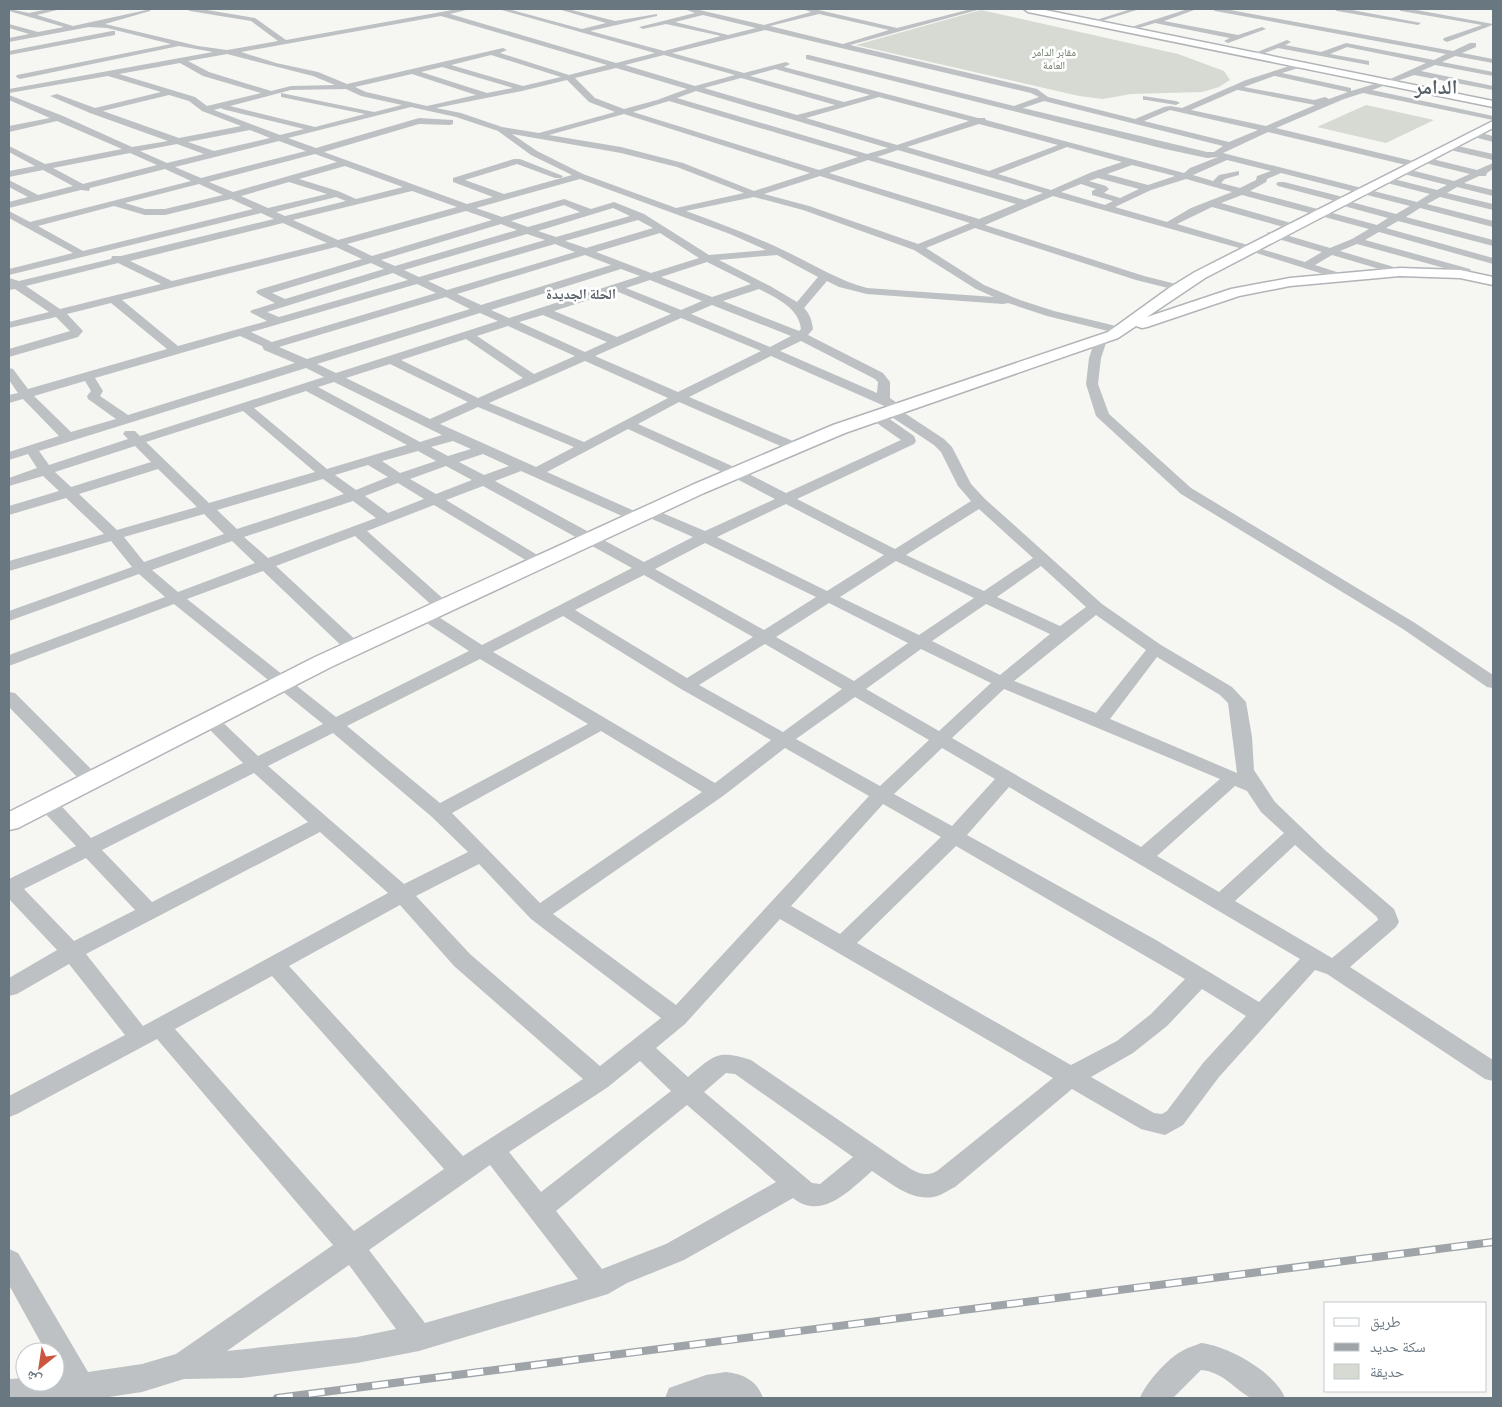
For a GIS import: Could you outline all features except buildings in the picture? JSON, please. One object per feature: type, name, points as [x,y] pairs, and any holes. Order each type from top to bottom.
[{"type":"main road","points":[[1028,9],[1493,103]]},
{"type":"main road","points":[[1036,9],[1385,82]]},
{"type":"main road","points":[[1112,333],[1172,286],[1252,248],[1493,119]]},
{"type":"main road","points":[[1360,191],[1386,180],[1406,167],[1424,160],[1493,124]]},
{"type":"main road","points":[[1112,333],[1216,264]]},
{"type":"main road","points":[[9,822],[282,682],[442,606],[642,514],[889,409],[1236,292],[1264,286],[1342,276],[1400,272],[1463,273],[1493,282]]},
{"type":"street","points":[[9,9],[73,28]]},
{"type":"street","points":[[9,18],[58,9]]},
{"type":"street","points":[[190,9],[253,19],[283,41]]},
{"type":"street","points":[[108,78],[226,51],[467,9]]},
{"type":"street","points":[[501,9],[842,104]]},
{"type":"street","points":[[561,9],[616,23]]},
{"type":"street","points":[[542,20],[595,9]]},
{"type":"street","points":[[643,9],[666,22],[728,36]]},
{"type":"street","points":[[687,9],[1034,91],[1041,93],[1044,98]]},
{"type":"street","points":[[806,9],[899,30]]},
{"type":"street","points":[[423,107],[522,89],[835,9]]},
{"type":"street","points":[[540,135],[625,112],[696,88],[775,68],[899,30],[978,9]]},
{"type":"street","points":[[1096,21],[1137,9]]},
{"type":"street","points":[[1163,9],[1183,12]]},
{"type":"street","points":[[1130,29],[1194,9]]},
{"type":"street","points":[[1215,9],[1350,34],[1364,33],[1403,44],[1493,61]]},
{"type":"street","points":[[1328,15],[1341,9],[1425,25],[1412,30]]},
{"type":"street","points":[[1382,17],[1402,9],[1491,23]]},
{"type":"street","points":[[9,40],[89,25],[148,10],[153,18]]},
{"type":"street","points":[[1105,10],[1121,14]]},
{"type":"street","points":[[636,28],[704,12]]},
{"type":"street","points":[[441,14],[1168,226],[1252,248],[1342,276]]},
{"type":"street","points":[[1228,18],[1242,14]]},
{"type":"street","points":[[563,35],[656,15]]},
{"type":"street","points":[[1431,22],[1444,16]]},
{"type":"street","points":[[702,30],[739,20]]},
{"type":"street","points":[[1300,25],[1314,20]]},
{"type":"street","points":[[1155,21],[1238,38]]},
{"type":"street","points":[[1106,208],[1119,200],[1208,165],[1230,145],[1280,123],[1476,46],[1443,39],[1466,33],[1491,23]]},
{"type":"street","points":[[718,33],[753,24]]},
{"type":"street","points":[[1195,29],[1212,24]]},
{"type":"street","points":[[89,25],[128,30],[198,48],[226,51],[274,65],[303,70],[364,94],[472,119],[500,129],[652,157],[695,170],[754,194],[806,208],[918,248],[980,287],[1016,302],[1112,333],[1095,358],[1092,384],[1103,416],[1186,491],[1400,621],[1493,683]]},
{"type":"street","points":[[9,26],[39,35]]},
{"type":"street","points":[[1216,46],[1266,30],[1245,26]]},
{"type":"street","points":[[1309,34],[1323,29]]},
{"type":"street","points":[[9,54],[128,30],[161,30],[198,48]]},
{"type":"street","points":[[600,36],[616,33]]},
{"type":"street","points":[[1322,54],[1346,45],[1364,33]]},
{"type":"street","points":[[1466,33],[1484,36]]},
{"type":"street","points":[[1256,55],[1278,46],[1292,36]]},
{"type":"street","points":[[519,46],[554,37]]},
{"type":"street","points":[[1403,44],[1416,38]]},
{"type":"street","points":[[73,41],[90,47]]},
{"type":"street","points":[[9,80],[181,44]]},
{"type":"street","points":[[1346,45],[1493,74]]},
{"type":"street","points":[[9,46],[39,58]]},
{"type":"street","points":[[1278,46],[1366,63]]},
{"type":"street","points":[[206,109],[296,88],[346,88],[510,49]]},
{"type":"street","points":[[99,51],[116,57]]},
{"type":"street","points":[[492,53],[569,77],[592,100],[625,112],[723,141],[1140,278],[1172,286]]},
{"type":"street","points":[[1346,73],[1389,54]]},
{"type":"street","points":[[180,60],[206,74],[272,93],[375,114]]},
{"type":"street","points":[[801,60],[915,83],[1165,146],[1220,156],[1493,224]]},
{"type":"street","points":[[48,61],[88,76],[125,78],[192,99],[206,109],[252,127],[622,265],[801,336],[879,376],[884,382],[889,409],[909,439],[909,441],[705,537],[482,652],[9,887],[150,1033],[351,1247],[419,1338]]},
{"type":"street","points":[[444,64],[522,89]]},
{"type":"street","points":[[1184,110],[1299,65]]},
{"type":"street","points":[[775,68],[1132,161],[1219,180],[1241,192],[1319,212],[1435,246],[1491,258]]},
{"type":"street","points":[[414,71],[487,96]]},
{"type":"street","points":[[750,133],[952,72]]},
{"type":"street","points":[[1413,72],[1493,88]]},
{"type":"street","points":[[1275,74],[1348,90]]},
{"type":"street","points":[[10,92],[88,76]]},
{"type":"street","points":[[776,96],[830,81]]},
{"type":"street","points":[[1280,123],[1287,116],[1348,90],[1385,82]]},
{"type":"street","points":[[1238,88],[1315,103]]},
{"type":"street","points":[[1361,90],[1493,119]]},
{"type":"street","points":[[10,92],[24,103],[392,270],[584,357],[795,448]]},
{"type":"street","points":[[9,107],[72,92]]},
{"type":"street","points":[[9,129],[170,92]]},
{"type":"street","points":[[47,98],[95,110],[213,154],[337,194],[356,202]]},
{"type":"street","points":[[670,98],[1027,204]]},
{"type":"street","points":[[749,104],[767,98]]},
{"type":"street","points":[[678,210],[754,194],[870,158],[1044,98],[1230,145]]},
{"type":"street","points":[[1146,98],[1174,103],[1196,104]]},
{"type":"street","points":[[9,204],[413,105]]},
{"type":"street","points":[[220,106],[316,130]]},
{"type":"street","points":[[1136,121],[1166,108],[1184,110],[1267,129],[1406,167],[1455,184],[1493,193]]},
{"type":"street","points":[[29,225],[317,151],[419,121],[486,125]]},
{"type":"street","points":[[9,174],[252,127]]},
{"type":"street","points":[[1134,138],[1159,128]]},
{"type":"street","points":[[500,129],[526,148],[580,176],[678,210],[779,252],[824,277],[843,285],[867,291],[1016,302]]},
{"type":"street","points":[[1473,134],[1493,139]]},
{"type":"street","points":[[723,141],[741,136]]},
{"type":"street","points":[[990,174],[1068,144]]},
{"type":"street","points":[[918,248],[1165,146]]},
{"type":"street","points":[[1449,147],[1493,157]]},
{"type":"street","points":[[9,149],[114,203],[145,212],[165,212],[231,196],[348,162]]},
{"type":"street","points":[[1424,160],[1493,176]]},
{"type":"street","points":[[502,197],[456,180],[517,161],[567,179]]},
{"type":"street","points":[[1208,165],[1493,243]]},
{"type":"street","points":[[1307,266],[1331,251],[1356,241],[1455,184],[1493,166]]},
{"type":"street","points":[[1263,180],[1260,178],[1279,171]]},
{"type":"street","points":[[1219,180],[1236,173]]},
{"type":"street","points":[[1096,174],[1148,188]]},
{"type":"street","points":[[9,326],[60,314],[112,298],[336,244],[580,176]]},
{"type":"street","points":[[1168,226],[1194,210],[1241,192],[1263,180]]},
{"type":"street","points":[[1386,180],[1493,207]]},
{"type":"street","points":[[1079,181],[1104,189],[1082,201]]},
{"type":"street","points":[[9,183],[36,198]]},
{"type":"street","points":[[12,284],[285,221],[415,187]]},
{"type":"street","points":[[284,302],[262,292],[611,187]]},
{"type":"street","points":[[1095,193],[1119,200]]},
{"type":"street","points":[[9,272],[100,248],[337,194]]},
{"type":"street","points":[[564,202],[586,209],[584,213]]},
{"type":"street","points":[[1213,204],[1291,226]]},
{"type":"street","points":[[1256,217],[1283,204]]},
{"type":"street","points":[[278,321],[256,312],[284,302],[614,205],[640,216],[708,258],[759,285],[797,308],[806,318],[807,329],[801,336],[677,398],[536,473]]},
{"type":"street","points":[[1384,267],[1435,246],[1452,232],[1493,207]]},
{"type":"street","points":[[9,214],[80,253]]},
{"type":"street","points":[[9,399],[640,216]]},
{"type":"street","points":[[241,332],[271,346],[662,229]]},
{"type":"street","points":[[1275,235],[1400,272]]},
{"type":"street","points":[[1356,241],[1410,255],[1463,273],[1491,258]]},
{"type":"street","points":[[100,248],[119,260],[169,284]]},
{"type":"street","points":[[9,482],[505,321],[708,258],[779,252]]},
{"type":"street","points":[[9,456],[622,265]]},
{"type":"street","points":[[797,308],[824,277]]},
{"type":"street","points":[[9,353],[74,334],[77,331],[60,314],[12,284]]},
{"type":"street","points":[[429,424],[533,380],[679,314],[759,285]]},
{"type":"street","points":[[616,287],[770,350],[889,409],[939,442],[948,450],[965,486],[980,502],[1096,607],[1156,649],[1226,691],[1237,702],[1246,770],[1254,787],[1268,807],[1319,856],[1387,914],[1389,922],[1338,965],[1323,962]]},
{"type":"street","points":[[112,298],[176,350]]},
{"type":"street","points":[[542,310],[618,342]]},
{"type":"street","points":[[466,334],[533,380]]},
{"type":"street","points":[[271,346],[268,348],[306,363],[429,424],[520,466],[705,537],[1002,682],[1099,720],[1254,787]]},
{"type":"street","points":[[389,359],[479,403],[585,447]]},
{"type":"street","points":[[9,372],[26,394],[69,438]]},
{"type":"street","points":[[88,376],[97,391],[93,396],[121,421],[138,441],[205,508],[354,648]]},
{"type":"street","points":[[308,386],[590,538],[765,637],[1323,962],[1493,1072]]},
{"type":"street","points":[[244,406],[325,474],[386,518]]},
{"type":"street","points":[[628,424],[736,473],[895,555],[1062,633]]},
{"type":"street","points":[[9,566],[454,436]]},
{"type":"street","points":[[9,441],[28,451],[68,493],[114,535],[141,568],[439,812],[482,854],[538,914],[677,1018]]},
{"type":"street","points":[[9,616],[234,535],[354,496],[445,461],[484,449]]},
{"type":"street","points":[[371,461],[539,562]]},
{"type":"street","points":[[9,511],[161,464]]},
{"type":"street","points":[[9,661],[357,530],[520,466]]},
{"type":"street","points":[[687,685],[980,502]]},
{"type":"street","points":[[357,530],[442,606]]},
{"type":"street","points":[[538,914],[716,792],[782,740],[983,597],[1041,559]]},
{"type":"street","points":[[9,1393],[81,1386],[160,1375],[184,1365],[461,1171],[600,1080],[677,1018],[881,795],[1002,682],[1096,607]]},
{"type":"street","points":[[564,610],[687,685],[1148,946],[1261,1014]]},
{"type":"street","points":[[424,615],[482,652],[716,792]]},
{"type":"street","points":[[1099,720],[1156,649]]},
{"type":"street","points":[[9,697],[91,780]]},
{"type":"street","points":[[209,719],[255,764],[402,894],[462,960],[600,1080]]},
{"type":"street","points":[[439,812],[603,723]]},
{"type":"street","points":[[1143,857],[1233,778]]},
{"type":"street","points":[[842,945],[954,836],[1006,779]]},
{"type":"street","points":[[47,802],[87,848],[125,884],[149,912]]},
{"type":"street","points":[[9,988],[72,952],[322,824]]},
{"type":"street","points":[[1221,902],[1296,833]]},
{"type":"street","points":[[9,1106],[150,1033],[402,894],[482,854]]},
{"type":"street","points":[[778,908],[1149,1122],[1165,1125],[1176,1118],[1211,1070],[1261,1014],[1323,962]]},
{"type":"street","points":[[274,964],[461,1171]]},
{"type":"street","points":[[538,1209],[688,1092],[722,1063],[743,1067],[918,1186],[933,1186],[946,1180],[1070,1077],[1125,1047],[1159,1020],[1200,978]]},
{"type":"street","points":[[640,1047],[688,1092],[806,1193],[826,1194],[872,1156]]},
{"type":"street","points":[[493,1150],[599,1285]]},
{"type":"street","points":[[184,1365],[242,1364],[358,1350],[419,1338],[599,1285],[618,1274],[675,1252],[795,1184]]},
{"type":"street","points":[[9,1261],[81,1386]]},
{"type":"street","points":[[1154,1398],[1193,1359],[1205,1357],[1224,1362],[1254,1382],[1271,1398]]},
{"type":"street","points":[[679,1398],[720,1386],[735,1386],[746,1393],[749,1398]]},
{"type":"green space","name":"مقابر الدامر العامة","points":[[981,10],[1178,54],[1224,71],[1230,80],[1219,87],[1202,92],[1131,94],[1103,99],[1079,96],[856,45]]},
{"type":"green space","points":[[1366,105],[1434,120],[1386,143],[1317,127]]},
{"type":"railway","points":[[277,1398],[1493,1242]]},
{"type":"district","name":"الدامر","points":[[1436,87]]},
{"type":"district","name":"الحلة الجديدة","points":[[581,294]]}]
